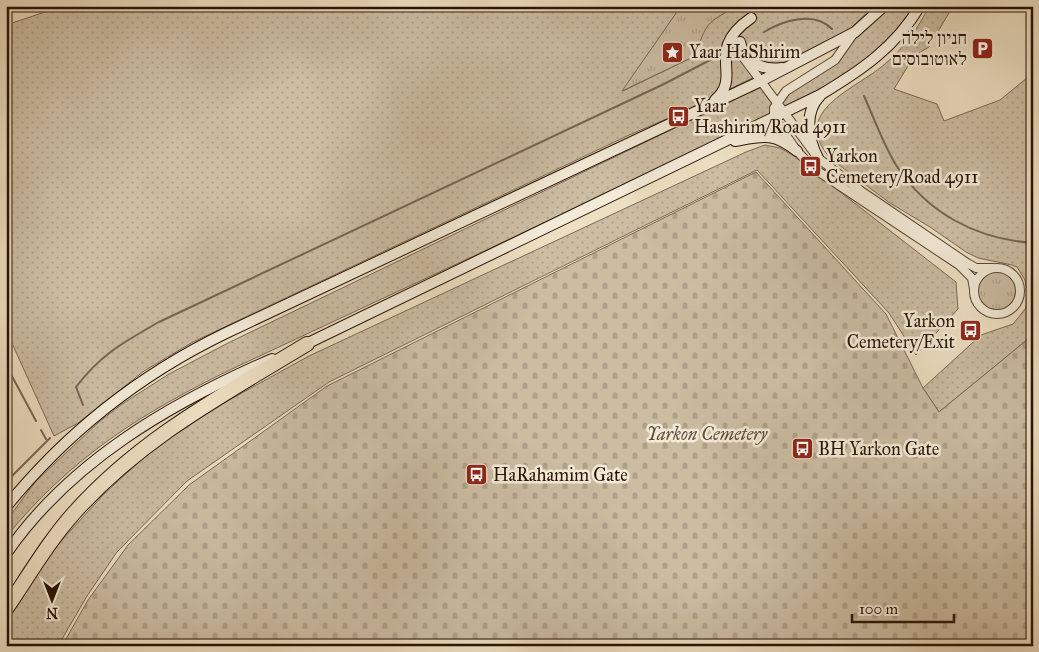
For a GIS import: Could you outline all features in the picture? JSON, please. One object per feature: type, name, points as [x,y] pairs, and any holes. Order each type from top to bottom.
[{"type":"highway","points":[[6,609],[46,549],[72,515],[98,488],[144,446],[175,424],[307,344]]},
{"type":"main road","points":[[6,507],[44,464],[83,427],[118,398],[170,363],[226,333],[793,65],[855,32],[884,6]]},
{"type":"main road","points":[[6,554],[20,534],[49,502],[84,470],[132,434],[189,399],[307,344],[820,95],[851,78],[879,56],[902,32],[920,6]]},
{"type":"main road","points":[[703,109],[718,97],[725,87],[727,78],[725,52],[728,41],[738,28],[750,18]]},
{"type":"main road","points":[[740,42],[749,59],[759,67],[775,69],[793,65]]},
{"type":"main road","points":[[818,158],[812,143],[809,124],[812,106],[820,95]]},
{"type":"main road","points":[[715,147],[732,141],[770,136],[784,141],[797,151]]},
{"type":"street","points":[[750,18],[744,28],[740,42],[741,52],[745,61],[776,104],[779,116],[797,151],[814,168],[959,265],[972,278],[976,302],[987,312],[1001,314],[1016,306],[1020,294],[1018,280],[1007,270],[976,268],[967,263],[861,191],[818,158],[779,116]]},
{"type":"street","points":[[776,104],[792,87],[835,60],[855,32]]},
{"type":"street","points":[[974,289],[982,273],[993,268]]},
{"type":"green space","points":[[63,6],[681,6],[623,91],[695,56],[702,33],[709,22],[737,6],[874,6],[851,28],[839,35],[694,107],[627,136],[193,342],[144,371],[78,423],[54,436],[6,330],[6,25]]},
{"type":"green space","name":"Yaar HaShirim","points":[[681,6],[737,6],[708,25],[695,56],[622,91]]},
{"type":"green space","points":[[889,6],[913,6],[888,40],[873,54],[822,89],[785,110],[780,104],[788,93],[833,65],[860,33]]},
{"type":"green space","points":[[929,6],[953,6],[929,47],[914,56],[894,89],[937,104],[944,121],[1000,100],[1033,73],[1033,335],[939,412],[923,388],[981,335],[1013,324],[1026,308],[1025,280],[1017,267],[978,258],[966,252],[930,227],[890,203],[831,159],[820,142],[817,128],[821,115],[831,103],[885,64],[904,45],[920,23]]},
{"type":"green space","points":[[760,87],[772,104],[771,117],[234,368],[169,402],[110,439],[83,460],[56,483],[6,537],[6,521],[36,481],[99,422],[122,404],[169,374],[230,342]]},
{"type":"green space","points":[[765,145],[780,148],[794,156],[956,282],[958,309],[916,355],[889,313],[757,170],[329,382],[187,481],[117,552],[87,596],[58,646],[6,646],[6,620],[52,551],[104,494],[151,451],[211,410],[309,356],[746,152]]},
{"type":"green space","name":"Yarkon Cemetery","points":[[756,172],[886,314],[923,388],[939,412],[1033,335],[1033,646],[62,646],[88,600],[128,545],[189,485],[327,386]]},
{"type":"green space","points":[[997,272],[1011,277],[1016,291],[1011,305],[997,310],[983,305],[978,291],[983,277]]},
{"type":"waterway","points":[[764,32],[781,24],[799,19],[817,20],[825,23],[832,29]]},
{"type":"waterway","points":[[83,405],[76,387],[85,376],[104,357],[159,322],[664,84],[712,59]]},
{"type":"waterway","points":[[864,96],[891,157],[908,182],[922,197],[938,210],[973,229],[992,236],[1033,243]]},
{"type":"waterway","points":[[6,365],[36,421]]},
{"type":"waterway","points":[[41,430],[46,439]]},
{"type":"waterway","points":[[6,482],[50,438]]},
{"type":"railway","points":[[6,10],[18,6]]},
{"type":"place","name":"חניון לילה לאוטובוסים","points":[[983,48]]},
{"type":"place","name":"Yaar HaShirim","points":[[673,52]]},
{"type":"place","name":"Yaar Hashirim/Road 4911","points":[[678,116]]},
{"type":"place","name":"Yarkon Cemetery/Road 4911","points":[[810,166]]},
{"type":"place","name":"Yarkon Cemetery/Exit","points":[[971,331]]},
{"type":"place","name":"BH Yarkon Gate","points":[[802,449]]},
{"type":"place","name":"HaRahamim Gate","points":[[477,475]]}]
